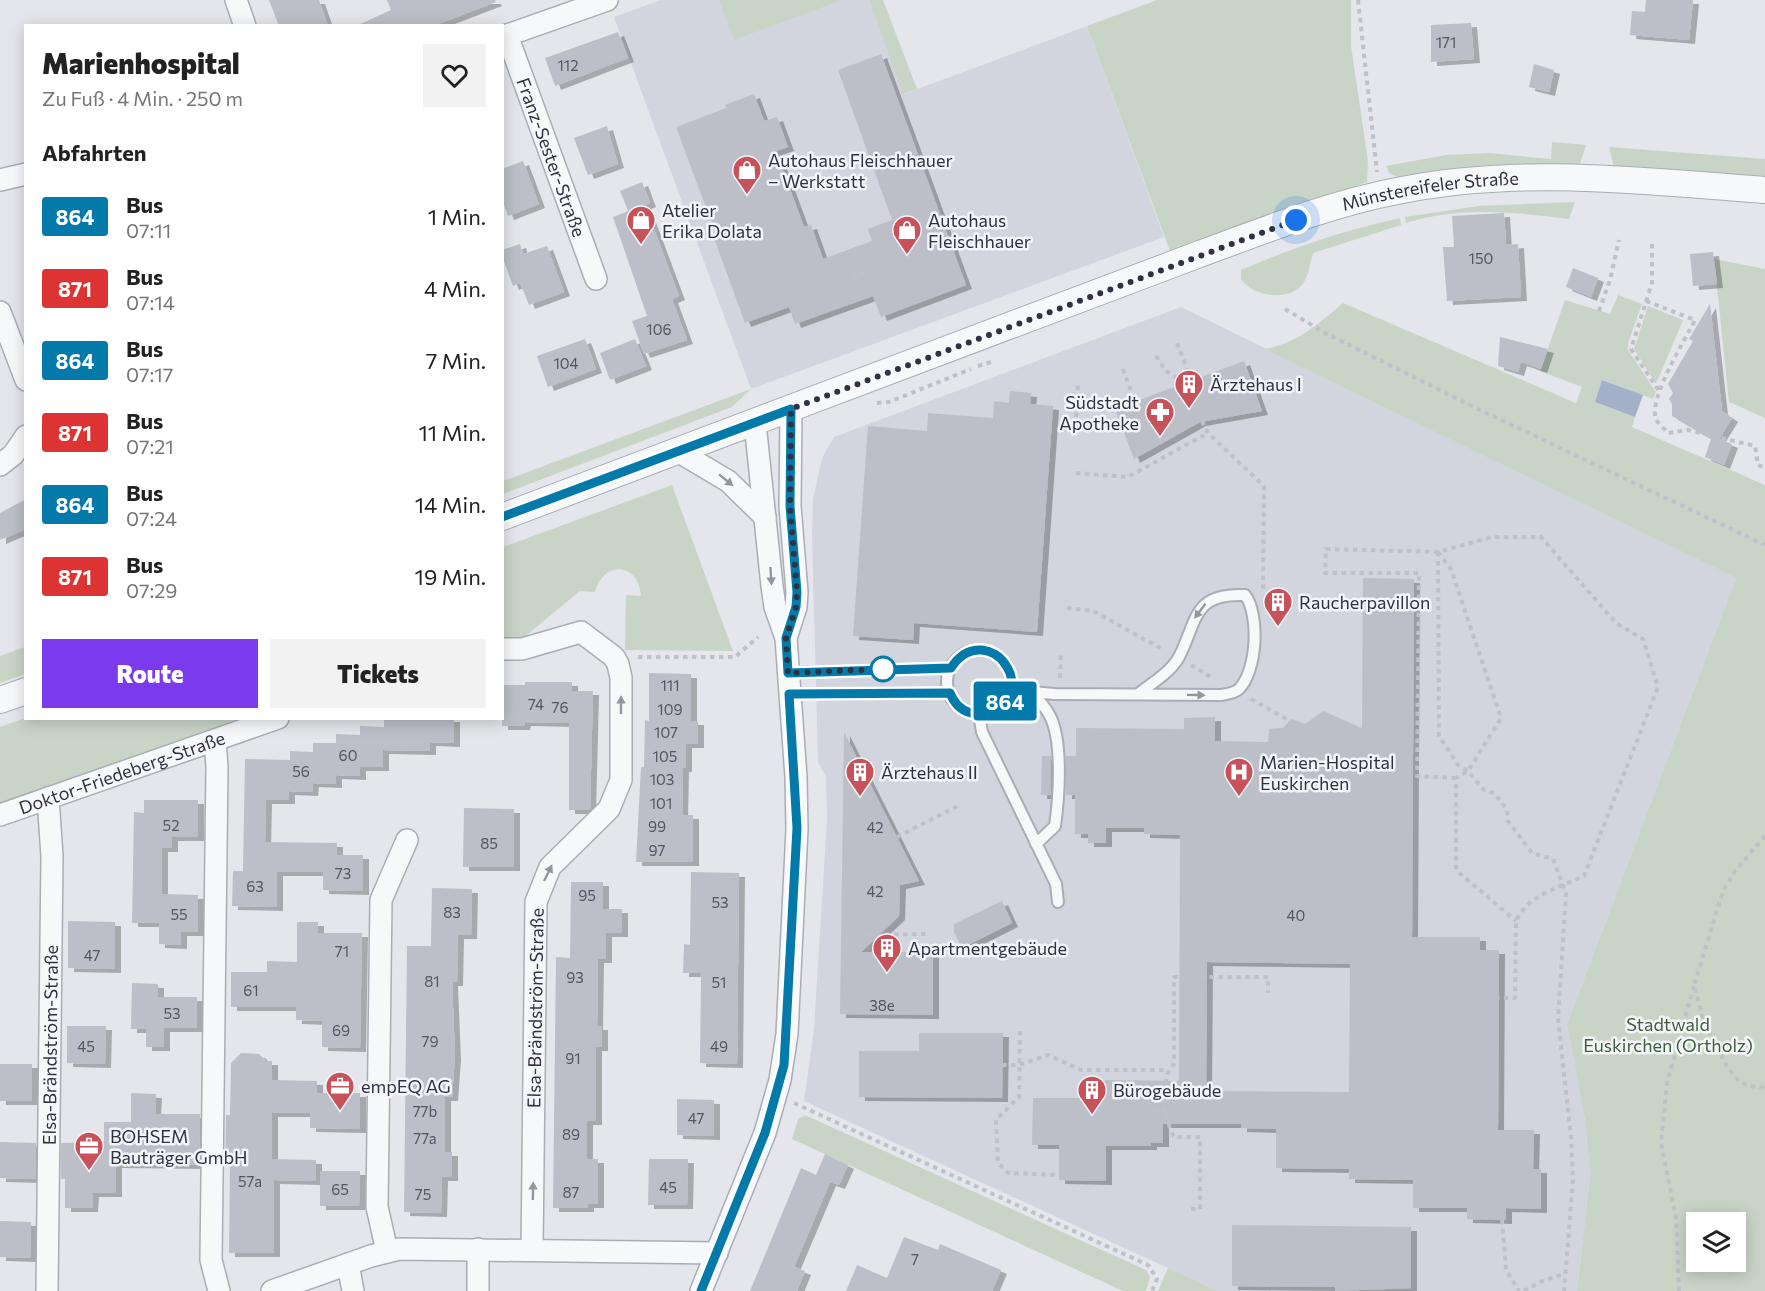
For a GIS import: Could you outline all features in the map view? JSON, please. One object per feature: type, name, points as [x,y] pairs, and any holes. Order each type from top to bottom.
[{"type":"street","points":[[236,0],[244,24]]},
{"type":"street","name":"Franz-Sester-Straße","points":[[596,279],[505,36],[607,0]]},
{"type":"street","points":[[0,180],[24,174]]},
{"type":"street","name":"Münstereifeler Straße","points":[[504,516],[1197,255],[1278,226],[1380,194],[1476,179],[1542,176],[1765,190]]},
{"type":"street","points":[[0,312],[24,375]]},
{"type":"street","points":[[786,638],[797,599],[797,573],[790,506],[791,409]]},
{"type":"street","points":[[701,1291],[765,1133],[776,1097],[787,1034],[797,828],[786,638],[775,607],[755,423]]},
{"type":"street","points":[[0,465],[12,455],[24,439]]},
{"type":"street","points":[[679,452],[728,481],[765,518]]},
{"type":"street","points":[[504,649],[522,649],[581,632],[614,657]]},
{"type":"street","name":"Elsa-Brändström-Straße","points":[[532,1250],[536,902],[550,867],[609,809],[621,780],[621,678],[614,657]]},
{"type":"street","points":[[0,700],[24,692]]},
{"type":"street","name":"Doktor-Friedeberg-Straße","points":[[0,816],[273,720]]},
{"type":"street","points":[[215,741],[217,767],[211,1260],[219,1291]]},
{"type":"street","name":"Elsa-Brändström-Straße","points":[[47,1291],[52,856],[48,798]]},
{"type":"street","points":[[387,1251],[377,1207],[381,900],[407,840]]},
{"type":"street","points":[[272,1291],[387,1251],[413,1248],[717,1253]]},
{"type":"street","points":[[478,1249],[478,1291]]},
{"type":"street","points":[[348,1264],[353,1291]]},
{"type":"lane","points":[[1010,690],[1060,694],[1221,695],[1237,691],[1246,680],[1252,664],[1252,604],[1245,595],[1222,596],[1204,604],[1197,613],[1178,658],[1167,672],[1138,694]]},
{"type":"lane","points":[[969,652],[988,652],[1000,658],[1008,669],[1010,690],[999,707],[979,714],[961,708],[950,693],[948,680],[951,668],[958,658],[969,652]]},
{"type":"lane","points":[[788,673],[951,668]]},
{"type":"lane","points":[[1030,690],[1051,717],[1055,731],[1057,756],[1055,826],[1036,844]]},
{"type":"lane","points":[[789,694],[950,693]]},
{"type":"lane","points":[[979,714],[982,732],[989,750],[1056,884],[1058,902]]},
{"type":"path","points":[[1358,0],[1375,158]]},
{"type":"path","points":[[1599,311],[1610,280],[1619,240]]},
{"type":"path","points":[[1652,244],[1652,283],[1631,349],[1659,391]]},
{"type":"path","points":[[852,278],[865,272]]},
{"type":"path","points":[[1646,301],[1695,320],[1659,391],[1655,405],[1656,419],[1668,433],[1688,430],[1755,446],[1758,465],[1765,468]]},
{"type":"path","points":[[1285,309],[1327,334],[1480,410],[1765,545]]},
{"type":"path","points":[[1156,356],[1166,371],[1187,385],[1186,369],[1177,343]]},
{"type":"path","points":[[1123,369],[1135,402]]},
{"type":"path","points":[[1076,417],[1078,384]]},
{"type":"path","points":[[1202,421],[1208,433],[1264,486],[1263,601]]},
{"type":"path","points":[[1076,473],[1128,477],[1208,433]]},
{"type":"path","points":[[1437,552],[1451,569],[1501,718],[1468,771],[1456,778],[1417,776],[1419,573],[1325,573],[1326,549],[1437,552],[1492,537],[1541,537],[1616,623],[1643,639],[1658,687],[1584,876],[1531,900],[1516,921],[1515,998],[1498,998]]},
{"type":"path","points":[[1437,552],[1439,736],[1458,765],[1468,771],[1484,790],[1494,793],[1507,810],[1508,821],[1532,853],[1553,859],[1566,893],[1558,1018],[1571,1138],[1573,1180],[1564,1291]]},
{"type":"path","points":[[614,657],[735,657],[758,637]]},
{"type":"path","points":[[1060,694],[1061,652]]},
{"type":"path","points":[[1456,778],[1456,870],[1516,921]]},
{"type":"path","points":[[897,837],[958,806]]},
{"type":"path","points":[[1678,1291],[1677,1218],[1661,1143],[1667,1083],[1723,891],[1735,871],[1765,836]]},
{"type":"path","points":[[867,935],[927,934]]},
{"type":"path","points":[[1191,1209],[1200,1209],[1200,1137],[1174,1137],[1166,1122],[1168,1070],[1174,1064],[1174,977],[1268,977],[1268,993]]},
{"type":"path","points":[[1694,985],[1703,1020],[1727,1067],[1738,1080],[1749,1086],[1765,1088]]},
{"type":"path","points":[[1020,1031],[1019,1097],[996,1120],[998,1163],[1008,1173],[1059,1175]]},
{"type":"path","points":[[1002,1065],[1019,1065],[1048,1055],[1081,1070],[1168,1070]]},
{"type":"path","points":[[776,1097],[812,1110],[1148,1265],[1157,1279],[1152,1291]]},
{"type":"path","points":[[1152,1111],[1166,1111]]},
{"type":"path","points":[[1502,1220],[1506,1270],[1519,1291]]},
{"type":"path","points":[[1524,1291],[1542,1281],[1564,1274]]},
{"type":"shaded area","points":[[661,0],[869,0],[904,94],[1087,26],[1164,237],[751,389],[614,17]]},
{"type":"shaded area","name":"Marien-Hospital Euskirchen","points":[[1181,307],[1736,578],[1567,1024],[1585,1120],[1590,1175],[1577,1291],[1218,1291],[804,1101],[814,1029],[827,819],[826,777],[818,762],[812,535],[813,499],[822,458],[834,437]]},
{"type":"green space","points":[[719,0],[842,0],[734,40]]},
{"type":"green space","points":[[869,0],[883,0],[917,89],[903,94]]},
{"type":"green space","points":[[1157,0],[1351,0],[1351,46],[1368,161],[1367,182],[1170,251],[1087,26]]},
{"type":"green space","points":[[1552,142],[1586,145],[1580,164],[1486,165],[1398,177],[1389,173],[1386,166],[1446,155],[1489,153],[1551,159]]},
{"type":"green space","points":[[1609,147],[1765,159],[1765,179],[1614,167]]},
{"type":"green space","points":[[1575,202],[1569,219],[1487,212],[1447,214],[1406,223],[1405,217],[1478,206]]},
{"type":"green space","points":[[1400,218],[1401,225],[1313,253],[1305,281],[1292,292],[1276,295],[1260,292],[1246,285],[1241,279],[1241,270],[1280,254],[1339,234]]},
{"type":"green space","points":[[1714,259],[1765,269],[1765,418],[1729,402]]},
{"type":"green space","name":"Stadtwald Euskirchen (Ortholz)","points":[[1618,295],[1642,304],[1628,343],[1628,350],[1656,392],[1653,399],[1603,380],[1595,402],[1635,417],[1632,427],[1765,485],[1765,1291],[1577,1291],[1590,1175],[1585,1120],[1567,1024],[1736,578],[1265,349],[1298,337],[1343,303],[1576,403],[1582,387],[1540,371],[1565,300],[1610,314]]},
{"type":"green space","points":[[1648,306],[1683,320],[1656,384],[1634,349]]},
{"type":"green space","points":[[751,389],[732,407],[504,494],[504,481]]},
{"type":"green space","points":[[672,485],[733,651],[625,650],[626,595],[641,596],[639,585],[634,577],[628,571],[620,569],[605,574],[595,592],[580,591],[523,638],[504,638],[504,547]]},
{"type":"green space","points":[[24,647],[24,674],[0,683],[0,656]]},
{"type":"green space","points":[[24,718],[244,720],[0,805],[0,727]]},
{"type":"green space","points":[[805,1115],[1146,1270],[1150,1277],[1146,1291],[1123,1291],[792,1139],[798,1119]]},
{"type":"green space","points":[[1168,1268],[1218,1291],[1158,1291]]},
{"type":"water","points":[[1602,380],[1643,395],[1635,417],[1595,402]]},
{"type":"building","points":[[269,0],[319,0],[327,24],[278,24]]},
{"type":"building","points":[[387,0],[495,0],[496,2],[438,24],[360,24],[391,10]]},
{"type":"building","points":[[1646,0],[1693,0],[1689,40],[1630,35],[1632,11],[1645,12]]},
{"type":"building","points":[[1471,23],[1474,59],[1431,62],[1431,25]]},
{"type":"building","points":[[618,32],[628,58],[555,86],[545,58]]},
{"type":"building","points":[[881,54],[966,285],[881,317],[873,296],[795,324],[789,307],[745,323],[715,241],[718,240],[676,127],[726,108],[725,105],[754,94],[764,121],[777,117],[788,147],[776,151],[804,227],[811,225],[823,259],[872,241],[868,229],[892,220],[838,70]]},
{"type":"building","points":[[1534,64],[1554,70],[1549,92],[1529,87]]},
{"type":"building","points":[[607,126],[618,164],[588,175],[574,138]]},
{"type":"building","points":[[523,161],[539,204],[508,216],[504,205],[504,168]]},
{"type":"building","points":[[642,182],[650,203],[645,205],[679,296],[672,299],[687,340],[644,354],[632,321],[647,316],[613,217],[628,211],[620,191]]},
{"type":"building","points":[[1504,213],[1506,245],[1518,244],[1521,297],[1447,301],[1443,247],[1454,247],[1452,216]]},
{"type":"building","points":[[520,244],[523,254],[547,246],[564,292],[529,305],[520,283],[513,286],[504,261],[504,249]]},
{"type":"building","points":[[1713,252],[1717,284],[1693,286],[1690,254]]},
{"type":"building","points":[[1573,268],[1598,278],[1591,297],[1566,287]]},
{"type":"building","points":[[1710,304],[1722,411],[1732,418],[1719,439],[1732,444],[1724,465],[1705,457],[1711,439],[1672,416],[1672,404],[1669,399],[1673,393],[1668,384],[1693,341],[1689,339]]},
{"type":"building","points":[[1500,337],[1548,349],[1541,369],[1521,362],[1518,372],[1498,366]]},
{"type":"building","points":[[585,339],[596,369],[548,387],[537,356]]},
{"type":"building","points":[[635,339],[646,366],[610,380],[600,353]]},
{"type":"building","name":"Ärztehaus I","points":[[1244,361],[1262,411],[1200,422],[1134,459],[1115,409]]},
{"type":"building","points":[[1010,391],[1031,393],[1030,404],[1053,406],[1037,632],[914,623],[913,640],[853,636],[868,426],[927,431],[928,413],[993,418],[994,401],[1009,403]]},
{"type":"building","points":[[24,500],[24,530],[0,540],[0,513]]},
{"type":"building","points":[[1363,578],[1414,579],[1412,937],[1480,937],[1480,950],[1499,950],[1498,1130],[1534,1130],[1533,1169],[1541,1169],[1541,1209],[1506,1208],[1506,1220],[1467,1219],[1467,1208],[1413,1208],[1413,1180],[1349,1179],[1349,1169],[1276,1168],[1276,1129],[1241,1128],[1241,1124],[1163,1124],[1163,1143],[1151,1143],[1151,1146],[1106,1146],[1106,1181],[1059,1180],[1059,1145],[1032,1145],[1033,1098],[1079,1098],[1079,1091],[1104,1091],[1105,1080],[1179,1081],[1180,835],[1144,834],[1144,828],[1106,828],[1106,843],[1088,843],[1088,834],[1075,834],[1075,795],[1066,795],[1066,756],[1076,756],[1076,728],[1184,729],[1184,718],[1215,717],[1215,741],[1268,742],[1269,729],[1283,728],[1291,719],[1305,724],[1323,711],[1362,728]],"holes":[[[1207,962],[1350,964],[1349,1092],[1206,1091]]]},
{"type":"building","points":[[649,673],[691,674],[691,721],[698,721],[698,744],[686,744],[682,815],[693,815],[693,862],[636,862],[641,767],[644,767],[645,720],[649,721]]},
{"type":"building","points":[[525,682],[572,682],[572,691],[593,691],[590,810],[569,810],[569,723],[525,722],[524,726],[502,726],[504,685],[525,685]]},
{"type":"building","points":[[384,720],[454,720],[454,743],[430,742],[430,751],[383,750],[383,767],[360,767],[360,776],[336,775],[336,784],[313,783],[312,792],[289,791],[289,800],[266,800],[265,842],[337,843],[337,855],[363,855],[363,891],[323,890],[323,872],[277,872],[277,907],[232,906],[233,871],[243,871],[245,759],[290,760],[290,751],[313,752],[313,743],[336,743],[336,734],[360,735],[360,726],[384,727]]},
{"type":"building","points":[[844,732],[919,881],[900,885],[899,916],[861,952],[933,952],[933,1015],[840,1014]]},
{"type":"building","points":[[1042,756],[1051,756],[1051,795],[1041,795]]},
{"type":"building","points":[[144,800],[198,800],[198,837],[172,837],[172,848],[162,848],[162,894],[198,895],[198,932],[181,932],[181,945],[159,944],[159,923],[132,923],[134,812],[144,813]]},
{"type":"building","points":[[464,808],[514,809],[514,867],[463,867]]},
{"type":"building","points":[[691,872],[739,873],[737,1064],[700,1063],[701,973],[683,973],[684,944],[690,945]]},
{"type":"building","points":[[571,882],[603,882],[603,909],[622,909],[622,933],[606,933],[606,959],[598,959],[597,1026],[602,1026],[602,1047],[596,1047],[596,1121],[587,1121],[587,1159],[598,1159],[598,1204],[588,1204],[588,1208],[553,1208],[556,957],[570,958]]},
{"type":"building","points":[[432,888],[472,889],[471,935],[458,935],[457,982],[452,982],[455,1056],[452,1097],[445,1097],[445,1152],[452,1152],[452,1177],[442,1177],[441,1213],[404,1212],[407,946],[431,946]]},
{"type":"building","points":[[1002,901],[1012,923],[962,948],[954,932],[954,924]]},
{"type":"building","points":[[68,921],[115,922],[115,969],[68,968]]},
{"type":"building","points":[[297,922],[318,922],[318,933],[362,933],[360,1048],[322,1047],[322,1021],[296,1020],[296,1007],[231,1007],[231,972],[267,972],[267,961],[297,962]]},
{"type":"building","points":[[132,983],[158,984],[158,997],[197,997],[197,1028],[164,1028],[164,1047],[146,1047],[146,1029],[131,1029]]},
{"type":"building","points":[[67,1026],[106,1026],[105,1064],[67,1063]]},
{"type":"building","points":[[919,1033],[1003,1033],[1002,1098],[859,1097],[859,1051],[919,1051]]},
{"type":"building","points":[[241,1053],[259,1054],[266,1061],[272,1061],[272,1080],[317,1081],[317,1093],[360,1093],[360,1129],[310,1128],[310,1113],[272,1113],[272,1159],[316,1160],[316,1181],[274,1180],[274,1253],[229,1253],[230,1165],[225,1165],[226,1115],[230,1115],[231,1063]]},
{"type":"building","points":[[0,1064],[32,1064],[32,1101],[0,1101]]},
{"type":"building","points":[[131,1093],[156,1094],[155,1114],[200,1114],[199,1165],[116,1164],[116,1193],[93,1193],[92,1208],[65,1208],[65,1179],[61,1179],[61,1143],[104,1142],[104,1122],[131,1122]]},
{"type":"building","points":[[677,1099],[714,1100],[714,1136],[677,1135]]},
{"type":"building","points":[[0,1142],[36,1143],[36,1179],[0,1178]]},
{"type":"building","points":[[825,1154],[848,1165],[839,1185],[830,1182],[794,1267],[805,1271],[797,1291],[750,1291],[801,1168],[816,1175]]},
{"type":"building","points":[[649,1159],[688,1159],[687,1205],[648,1205]]},
{"type":"building","points":[[320,1171],[360,1171],[359,1206],[320,1206]]},
{"type":"building","points":[[0,1221],[31,1222],[30,1258],[0,1257]]},
{"type":"building","points":[[1232,1225],[1411,1227],[1411,1288],[1335,1291],[1335,1287],[1232,1286]]},
{"type":"building","points":[[904,1237],[938,1250],[940,1244],[1001,1270],[992,1291],[846,1291],[857,1265],[887,1278]]},
{"type":"bus line","name":"864","points":[[504,516],[791,409],[790,506],[797,592],[796,607],[786,638],[788,673],[951,668],[963,655],[982,650],[1000,658],[1011,676],[1010,690],[1004,702],[993,711],[979,714],[961,708],[952,699],[950,693],[789,694],[796,777],[797,828],[784,1065],[765,1133],[701,1291]]},
{"type":"place","name":"Autohaus Fleischhauer – Werkstatt","points":[[747,196]]},
{"type":"place","name":"Atelier Erika Dolata","points":[[641,246]]},
{"type":"place","name":"Autohaus Fleischhauer","points":[[907,256]]},
{"type":"place","name":"Ärztehaus I","points":[[1189,410]]},
{"type":"place","name":"Südstadt Apotheke","points":[[1160,438]]},
{"type":"place","name":"Raucherpavillon","points":[[1278,628]]},
{"type":"place","name":"Ärztehaus II","points":[[860,798]]},
{"type":"place","name":"Marien-Hospital Euskirchen","points":[[1239,798]]},
{"type":"place","name":"Apartmentgebäude","points":[[887,974]]},
{"type":"place","name":"empEQ AG","points":[[340,1112]]},
{"type":"place","name":"Bürogebäude","points":[[1092,1116]]},
{"type":"place","name":"BOHSEM Bauträger GmbH","points":[[89,1172]]},
{"type":"route","points":[[883,669],[788,673],[786,638],[796,607],[797,592],[790,506],[791,409],[1197,255],[1296,220]]}]
